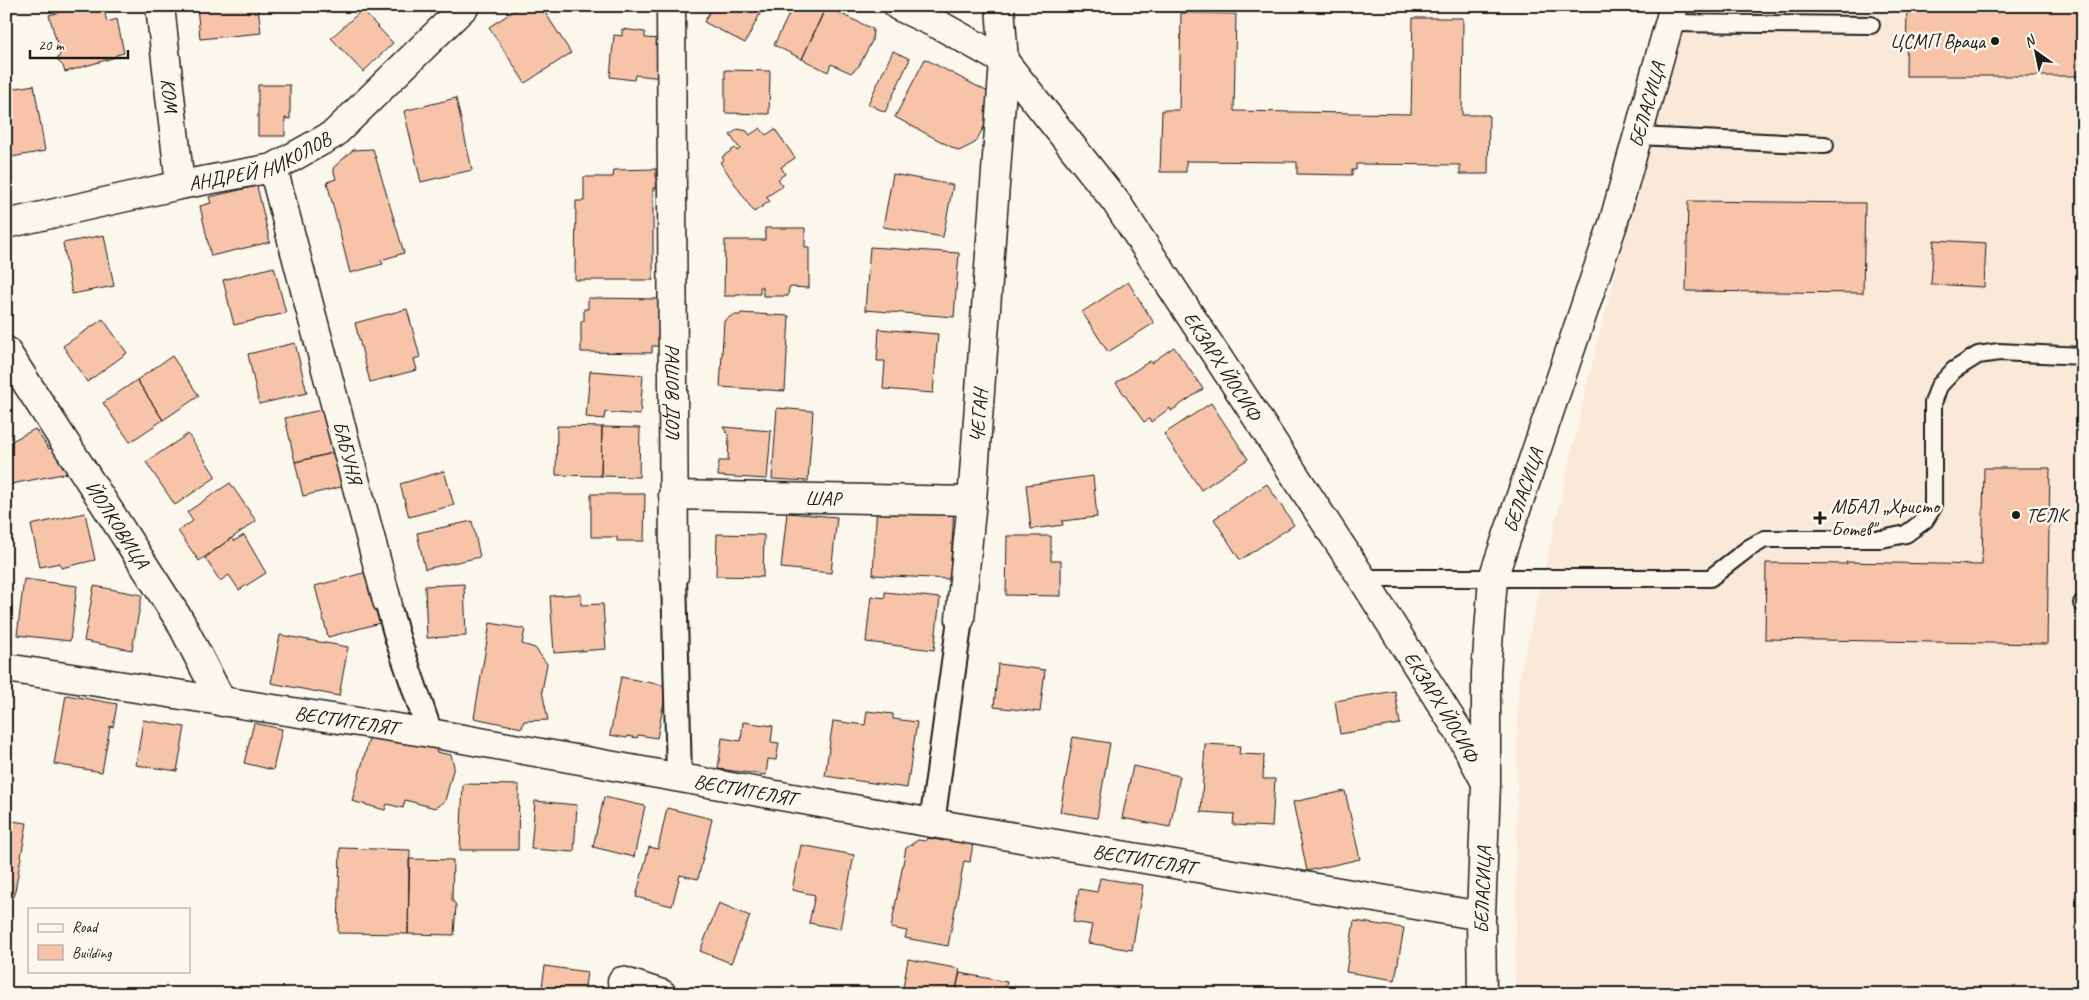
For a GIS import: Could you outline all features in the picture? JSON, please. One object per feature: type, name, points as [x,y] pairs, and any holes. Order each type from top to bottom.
[{"type":"street","name":"КОМ","points":[[160,6],[180,185]]},
{"type":"street","name":"АНДРЕЙ НИКОЛОВ","points":[[6,224],[180,185],[272,168],[334,134],[465,6]]},
{"type":"street","name":"РАШОВ ДОЛ","points":[[672,6],[673,495],[679,777]]},
{"type":"street","name":"ЕКЗАРХ ЙОСИФ","points":[[898,6],[943,27],[1004,61],[1116,202],[1362,578],[1459,732],[1486,783]]},
{"type":"street","name":"ЧЕГАН","points":[[932,823],[960,619],[972,502],[1004,61],[1000,6]]},
{"type":"street","name":"БЕЛАСИЦА","points":[[1482,994],[1481,916],[1486,783],[1486,672],[1493,578],[1613,224],[1672,15]]},
{"type":"street","name":"БАБУНЯ","points":[[272,168],[387,601],[398,640],[430,733]]},
{"type":"street","name":"ЙОЛКОВИЦА","points":[[6,351],[180,621],[222,702]]},
{"type":"street","name":"ШАР","points":[[673,495],[972,502]]},
{"type":"street","name":"ВЕСТИТЕЛЯТ","points":[[6,668],[430,733],[932,823],[1481,916]]},
{"type":"street","points":[[622,981],[662,994]]},
{"type":"lane","points":[[1672,15],[1871,24]]},
{"type":"lane","points":[[1638,136],[1825,145]]},
{"type":"lane","points":[[1362,578],[1710,578],[1749,548],[1765,539],[1882,540],[1906,534],[1925,520],[1933,506],[1933,403],[1939,386],[1954,370],[1978,355],[1999,352],[2083,356]]},
{"type":"shaded area","name":"МБАЛ „Христо Ботев\"","points":[[1686,6],[2083,6],[2083,994],[1515,994],[1518,684],[1595,351]]},
{"type":"building","points":[[83,6],[103,6],[107,22],[117,19],[124,53],[65,72],[63,66],[57,60],[60,54],[49,15]]},
{"type":"building","points":[[197,6],[258,6],[261,33],[200,39]]},
{"type":"building","points":[[522,6],[541,6],[571,53],[525,83],[489,27]]},
{"type":"building","points":[[713,6],[764,6],[745,43],[704,22]]},
{"type":"building","points":[[793,6],[826,6],[802,59],[774,45]]},
{"type":"building","name":"ЦСМП Враца","points":[[1907,6],[2083,6],[2083,76],[1906,76]]},
{"type":"building","points":[[826,7],[873,29],[872,41],[859,66],[851,73],[831,64],[828,72],[802,59]]},
{"type":"building","points":[[362,10],[393,43],[363,72],[331,38]]},
{"type":"building","points":[[1181,13],[1236,14],[1234,111],[1411,114],[1413,18],[1463,18],[1462,115],[1489,115],[1488,174],[1460,174],[1460,165],[1356,164],[1356,170],[1352,170],[1352,175],[1297,174],[1297,162],[1186,161],[1186,172],[1160,172],[1162,110],[1179,110]]},
{"type":"building","points":[[622,29],[645,32],[645,38],[662,39],[663,78],[635,75],[634,80],[610,77],[614,35],[622,36]]},
{"type":"building","points":[[893,51],[910,59],[885,112],[868,104]]},
{"type":"building","points":[[925,59],[990,93],[999,120],[985,125],[975,143],[959,151],[895,117]]},
{"type":"building","points":[[725,70],[770,71],[769,114],[725,113]]},
{"type":"building","points":[[34,85],[45,151],[6,158],[6,90]]},
{"type":"building","points":[[258,85],[290,85],[290,119],[285,118],[285,136],[258,136]]},
{"type":"building","points":[[456,98],[472,170],[421,182],[404,111]]},
{"type":"building","points":[[760,128],[766,135],[775,129],[795,158],[781,167],[785,174],[778,179],[783,186],[766,197],[770,201],[754,212],[720,162],[724,160],[722,157],[735,148],[737,151],[740,149],[730,135],[738,129],[747,131],[750,135]]},
{"type":"building","points":[[373,149],[404,253],[381,260],[383,264],[350,273],[327,182],[336,179],[333,168],[353,150]]},
{"type":"building","points":[[656,169],[656,189],[653,188],[653,280],[575,280],[576,201],[584,201],[584,177],[613,177],[614,170]]},
{"type":"building","points":[[893,174],[953,185],[943,237],[883,227]]},
{"type":"building","points":[[257,186],[270,242],[211,256],[200,206],[211,203],[209,197]]},
{"type":"building","points":[[1688,201],[1865,203],[1863,293],[1686,291]]},
{"type":"building","points":[[765,228],[805,228],[805,247],[809,247],[809,288],[789,287],[788,296],[763,296],[763,287],[760,287],[760,294],[724,296],[725,240],[765,240]]},
{"type":"building","points":[[104,235],[114,286],[72,294],[63,243]]},
{"type":"building","points":[[1934,240],[1986,243],[1984,287],[1931,284]]},
{"type":"building","points":[[870,247],[959,253],[954,317],[865,310]]},
{"type":"building","points":[[274,267],[286,313],[234,325],[223,280]]},
{"type":"building","points":[[1128,282],[1154,323],[1108,352],[1082,312]]},
{"type":"building","points":[[588,298],[662,299],[661,346],[652,346],[652,353],[581,352],[581,321],[584,321],[584,309],[588,309]]},
{"type":"building","points":[[407,309],[420,357],[414,359],[417,370],[370,382],[355,323]]},
{"type":"building","points":[[741,313],[789,316],[785,391],[720,387],[724,321],[733,315],[740,315]]},
{"type":"building","points":[[103,319],[127,353],[87,382],[63,346]]},
{"type":"building","points":[[879,329],[938,334],[933,393],[883,389],[885,361],[877,361]]},
{"type":"building","points":[[295,343],[307,393],[259,404],[248,354]]},
{"type":"building","points":[[1174,347],[1203,389],[1171,411],[1170,408],[1151,422],[1149,419],[1144,422],[1116,383]]},
{"type":"building","points":[[172,356],[199,396],[163,420],[137,380]]},
{"type":"building","points":[[590,371],[643,375],[640,415],[605,412],[604,419],[586,417]]},
{"type":"building","points":[[137,380],[163,420],[130,442],[103,403]]},
{"type":"building","points":[[1211,403],[1248,459],[1201,490],[1164,434]]},
{"type":"building","points":[[330,408],[340,451],[295,462],[285,418]]},
{"type":"building","points":[[777,408],[813,411],[808,481],[772,479]]},
{"type":"building","points":[[557,426],[602,427],[601,476],[556,475]]},
{"type":"building","points":[[602,427],[640,428],[639,477],[601,476]]},
{"type":"building","points":[[723,427],[771,431],[767,479],[718,476],[719,461],[728,461],[729,436]]},
{"type":"building","points":[[35,429],[49,449],[59,442],[73,472],[6,485],[6,444]]},
{"type":"building","points":[[188,434],[216,477],[175,505],[146,462]]},
{"type":"building","points":[[341,451],[349,485],[303,496],[295,462]]},
{"type":"building","name":"ТЕЛК","points":[[1984,468],[2050,468],[2047,644],[1765,639],[1766,563],[1847,564],[1846,562],[1982,565]]},
{"type":"building","points":[[444,471],[454,505],[409,517],[400,484]]},
{"type":"building","points":[[1093,476],[1097,517],[1062,521],[1063,525],[1031,529],[1026,485]]},
{"type":"building","points":[[230,483],[256,521],[199,561],[178,531],[193,521],[187,512]]},
{"type":"building","points":[[1267,484],[1294,525],[1240,560],[1214,519]]},
{"type":"building","points":[[591,494],[645,494],[644,541],[617,541],[617,537],[591,537]]},
{"type":"building","points":[[877,503],[954,507],[950,579],[873,575]]},
{"type":"building","points":[[85,513],[95,560],[61,568],[60,563],[40,567],[31,525]]},
{"type":"building","points":[[787,513],[837,517],[831,573],[781,568]]},
{"type":"building","points":[[472,521],[480,557],[425,569],[417,533]]},
{"type":"building","points":[[717,534],[764,535],[763,577],[716,576]]},
{"type":"building","points":[[244,535],[266,573],[239,590],[229,575],[220,581],[205,558],[231,538],[234,541]]},
{"type":"building","points":[[1007,536],[1051,536],[1051,561],[1061,561],[1061,596],[1006,595]]},
{"type":"building","points":[[367,572],[380,623],[328,637],[315,586]]},
{"type":"building","points":[[24,579],[77,586],[70,641],[17,635]]},
{"type":"building","points":[[464,584],[466,636],[427,638],[425,586]]},
{"type":"building","points":[[94,586],[142,595],[132,650],[84,641]]},
{"type":"building","points":[[885,592],[940,598],[934,650],[866,642],[871,596],[885,598]]},
{"type":"building","points":[[581,594],[581,605],[603,604],[606,649],[554,653],[550,596]]},
{"type":"building","points":[[490,623],[525,629],[522,644],[535,648],[547,664],[542,691],[548,720],[524,721],[522,728],[474,718]]},
{"type":"building","points":[[280,635],[348,647],[339,696],[271,683]]},
{"type":"building","points":[[998,664],[1045,670],[1040,712],[994,707]]},
{"type":"building","points":[[621,677],[667,686],[657,738],[638,735],[637,738],[628,736],[627,738],[610,735]]},
{"type":"building","points":[[1395,691],[1400,724],[1340,734],[1335,701]]},
{"type":"building","points":[[66,695],[117,704],[113,727],[110,726],[102,772],[54,764]]},
{"type":"building","points":[[867,711],[893,714],[893,719],[917,722],[907,788],[825,776],[833,721],[865,725]]},
{"type":"building","points":[[143,720],[185,727],[177,771],[136,765]]},
{"type":"building","points":[[743,722],[773,726],[771,742],[779,743],[776,760],[768,759],[766,775],[718,769],[722,738],[741,741]]},
{"type":"building","points":[[254,723],[282,729],[273,770],[244,763]]},
{"type":"building","points":[[372,728],[438,746],[436,752],[451,755],[454,766],[445,801],[435,808],[405,800],[403,808],[387,804],[385,810],[352,801]]},
{"type":"building","points":[[1073,737],[1110,743],[1097,818],[1060,812]]},
{"type":"building","points":[[1205,744],[1240,746],[1239,754],[1264,755],[1263,779],[1275,779],[1272,827],[1233,825],[1234,814],[1201,812]]},
{"type":"building","points":[[1133,766],[1180,776],[1170,827],[1122,818]]},
{"type":"building","points":[[463,784],[519,785],[518,850],[460,850]]},
{"type":"building","points":[[1345,791],[1360,859],[1307,871],[1293,802]]},
{"type":"building","points":[[604,797],[645,806],[634,857],[593,847]]},
{"type":"building","points":[[535,801],[577,805],[574,852],[531,849]]},
{"type":"building","points":[[667,808],[712,819],[698,879],[680,875],[672,906],[636,897],[649,847],[658,849]]},
{"type":"building","points":[[6,815],[12,816],[11,821],[27,823],[14,897],[6,896]]},
{"type":"building","points":[[927,838],[944,841],[945,838],[973,843],[970,862],[964,861],[948,946],[905,938],[907,931],[891,928],[906,848],[918,840],[926,841]]},
{"type":"building","points":[[801,845],[854,855],[840,929],[809,923],[815,895],[792,890]]},
{"type":"building","points":[[340,848],[410,850],[408,934],[338,933]]},
{"type":"building","points":[[409,859],[453,860],[452,900],[456,905],[454,935],[408,934]]},
{"type":"building","points":[[1100,878],[1143,885],[1132,950],[1088,943],[1092,925],[1073,922],[1079,889],[1097,892]]},
{"type":"building","points":[[719,903],[750,916],[731,963],[700,951]]},
{"type":"building","points":[[1354,921],[1404,928],[1395,980],[1346,972]]},
{"type":"building","points":[[908,959],[960,969],[955,994],[904,994],[905,988],[903,988]]},
{"type":"building","points":[[545,966],[587,972],[584,994],[541,994]]},
{"type":"building","points":[[960,973],[1007,982],[1004,994],[955,994]]},
{"type":"place","name":"ЦСМП Враца","points":[[1995,41]]},
{"type":"place","name":"ТЕЛК","points":[[2016,515]]},
{"type":"place","name":"МБАЛ „Христо Ботев\"","points":[[1820,518]]}]
